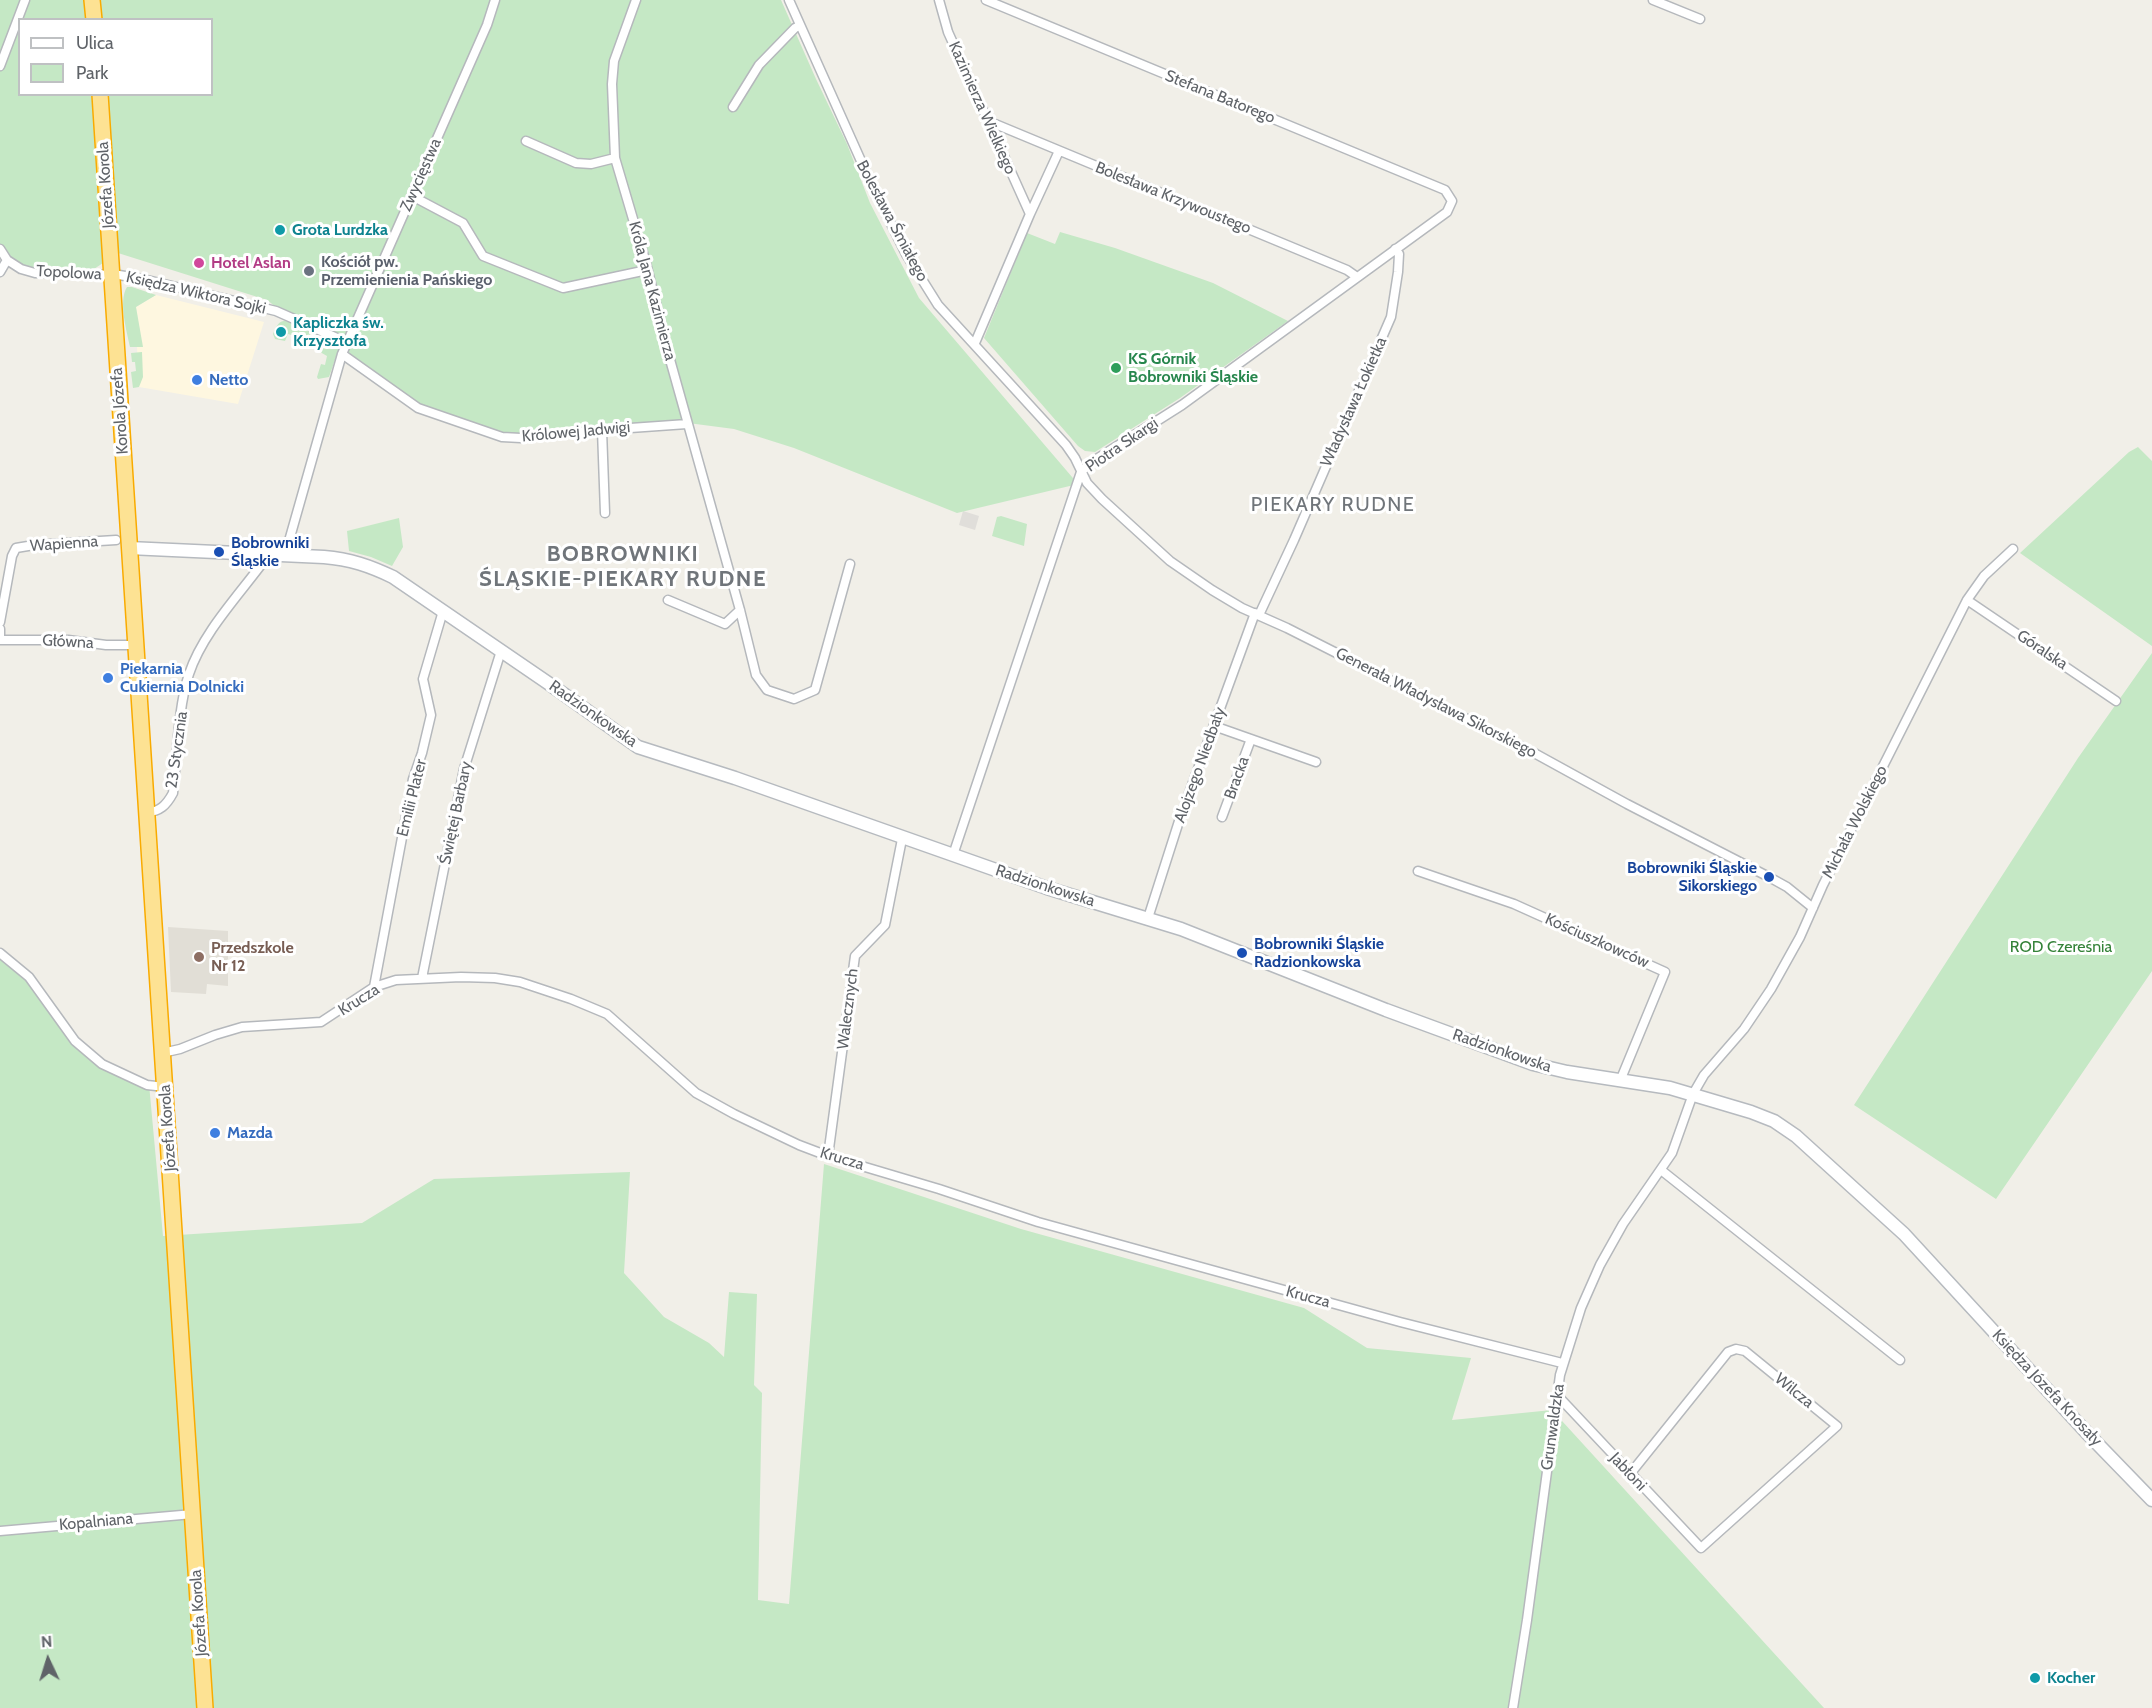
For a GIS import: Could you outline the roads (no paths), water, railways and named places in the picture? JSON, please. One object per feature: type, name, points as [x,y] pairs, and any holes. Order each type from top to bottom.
[{"type":"highway","points":[[92,0],[94,18]]},
{"type":"highway","name":"Józefa Korola","points":[[100,96],[112,275]]},
{"type":"highway","name":"Korola Józefa","points":[[112,275],[122,544]]},
{"type":"highway","name":"Józefa Korola","points":[[122,544],[135,645],[205,1708]]},
{"type":"street","points":[[18,18],[25,0]]},
{"type":"street","name":"Zwycięstwa","points":[[285,555],[346,342],[487,26],[495,0]]},
{"type":"street","name":"Króla Jana Kazimierza","points":[[636,0],[614,61],[612,84],[615,158],[756,675],[767,690],[794,699],[815,690],[850,564]]},
{"type":"street","name":"Bolesława Śmiałego","points":[[789,0],[870,181],[906,254],[938,305],[1066,445],[1081,472]]},
{"type":"street","name":"Kazimierza Wielkiego","points":[[939,0],[948,32],[1030,214]]},
{"type":"street","name":"Stefana Batorego","points":[[986,0],[1445,190],[1452,197]]},
{"type":"street","points":[[1653,0],[1700,20]]},
{"type":"street","points":[[0,66],[18,18]]},
{"type":"street","points":[[733,107],[759,65],[800,26]]},
{"type":"street","name":"Bolesława Krzywoustego","points":[[988,121],[1347,270],[1356,277]]},
{"type":"street","points":[[526,141],[576,163],[591,164],[615,158]]},
{"type":"street","points":[[975,343],[1059,151]]},
{"type":"street","points":[[412,196],[463,222],[483,256],[563,288],[647,270]]},
{"type":"street","name":"Piotra Skargi","points":[[953,855],[1081,472],[1092,462],[1182,405],[1447,212],[1451,206],[1452,197]]},
{"type":"street","points":[[0,249],[7,260],[0,272]]},
{"type":"street","name":"Władysława Łokietka","points":[[1257,614],[1294,540],[1391,317],[1398,272],[1399,254],[1395,249]]},
{"type":"street","name":"Topolowa","points":[[7,260],[21,269],[35,273],[112,275]]},
{"type":"street","name":"Księdza Wiktora Sojki","points":[[112,275],[143,279],[266,308],[346,342]]},
{"type":"street","name":"Królowej Jadwigi","points":[[342,354],[418,408],[502,437],[521,438],[687,424]]},
{"type":"street","points":[[602,430],[605,513]]},
{"type":"street","name":"Generała Władysława Sikorskiego","points":[[1081,472],[1087,483],[1102,500],[1170,561],[1212,590],[1536,754],[1769,877],[1787,887],[1813,908]]},
{"type":"street","name":"Radzionkowska","points":[[122,544],[342,558],[366,564],[393,577],[638,747],[735,777],[1047,888],[1148,918],[1516,1058],[1567,1072],[1693,1094],[1751,1112],[1785,1128],[1889,1220],[1943,1275]]},
{"type":"street","name":"Wapienna","points":[[0,622],[12,556],[16,548],[34,545],[122,544]]},
{"type":"street","name":"Michała Wolskiego","points":[[1693,1094],[1704,1075],[1759,1009],[1800,937],[1967,600],[1984,576],[2013,549]]},
{"type":"street","name":"23 Stycznia","points":[[146,813],[156,812],[166,805],[173,793],[183,705],[189,675],[197,655],[221,618],[269,554]]},
{"type":"street","points":[[668,600],[725,624],[740,610]]},
{"type":"street","name":"Góralska","points":[[1967,600],[2116,701]]},
{"type":"street","name":"Emilii Plater","points":[[374,987],[413,779],[423,753],[431,716],[423,679],[443,611]]},
{"type":"street","name":"Alojzego Niedbały","points":[[1148,918],[1180,818],[1257,614]]},
{"type":"street","points":[[0,628],[0,640]]},
{"type":"street","name":"Główna","points":[[0,640],[68,640],[106,645],[135,645]]},
{"type":"street","name":"Świętej Barbary","points":[[422,978],[464,769],[501,651]]},
{"type":"street","name":"Bracka","points":[[1214,726],[1316,762]]},
{"type":"street","name":"Bracka","points":[[1222,817],[1251,739]]},
{"type":"street","name":"Walecznych","points":[[828,1156],[855,956],[885,925],[902,838]]},
{"type":"street","name":"Kościuszkowców","points":[[1418,871],[1514,904],[1665,972],[1620,1081]]},
{"type":"street","points":[[0,953],[29,977],[75,1041],[102,1064],[147,1085],[165,1087]]},
{"type":"street","name":"Krucza","points":[[162,1053],[242,1027],[321,1022],[374,987],[396,980],[495,978],[520,982],[607,1014],[696,1093],[734,1114],[828,1156],[1038,1222],[1400,1322],[1562,1363]]},
{"type":"street","name":"Grunwaldzka","points":[[1513,1708],[1562,1363],[1581,1308],[1600,1265],[1623,1224],[1661,1170],[1679,1138],[1693,1094]]},
{"type":"street","points":[[1661,1170],[1900,1360]]},
{"type":"street","name":"Księdza Józefa Knosały","points":[[1943,1275],[2087,1433],[2152,1500]]},
{"type":"street","name":"Wilcza","points":[[1629,1474],[1728,1352],[1736,1348],[1745,1351],[1837,1426],[1701,1548]]},
{"type":"street","name":"Jabłoni","points":[[1557,1395],[1701,1548]]},
{"type":"street","name":"Kopalniana","points":[[0,1532],[193,1514]]},
{"type":"place","name":"Grota Lurdzka","points":[[280,230]]},
{"type":"place","name":"Hotel Aslan","points":[[199,263]]},
{"type":"place","name":"Kościół pw. Przemienienia Pańskiego","points":[[309,271]]},
{"type":"place","name":"Kapliczka św. Krzysztofa","points":[[281,332]]},
{"type":"place","name":"KS Górnik Bobrowniki Śląskie","points":[[1116,368]]},
{"type":"place","name":"Netto","points":[[197,380]]},
{"type":"place","name":"Bobrowniki Śląskie","points":[[219,552]]},
{"type":"place","name":"Piekarnia Cukiernia Dolnicki","points":[[108,678]]},
{"type":"place","name":"Bobrowniki Śląskie Sikorskiego","points":[[1769,877]]},
{"type":"place","name":"Bobrowniki Śląskie Radzionkowska","points":[[1242,953]]},
{"type":"place","name":"Przedszkole Nr 12","points":[[199,957]]},
{"type":"place","name":"Mazda","points":[[215,1133]]},
{"type":"place","name":"Kocher","points":[[2035,1678]]},
{"type":"district","name":"PIEKARY RUDNE","points":[[1333,505]]},
{"type":"district","name":"BOBROWNIKI ŚLĄSKIE-PIEKARY RUDNE","points":[[623,568]]},
{"type":"park label","name":"ROD Czereśnia","points":[[2061,947]]}]
